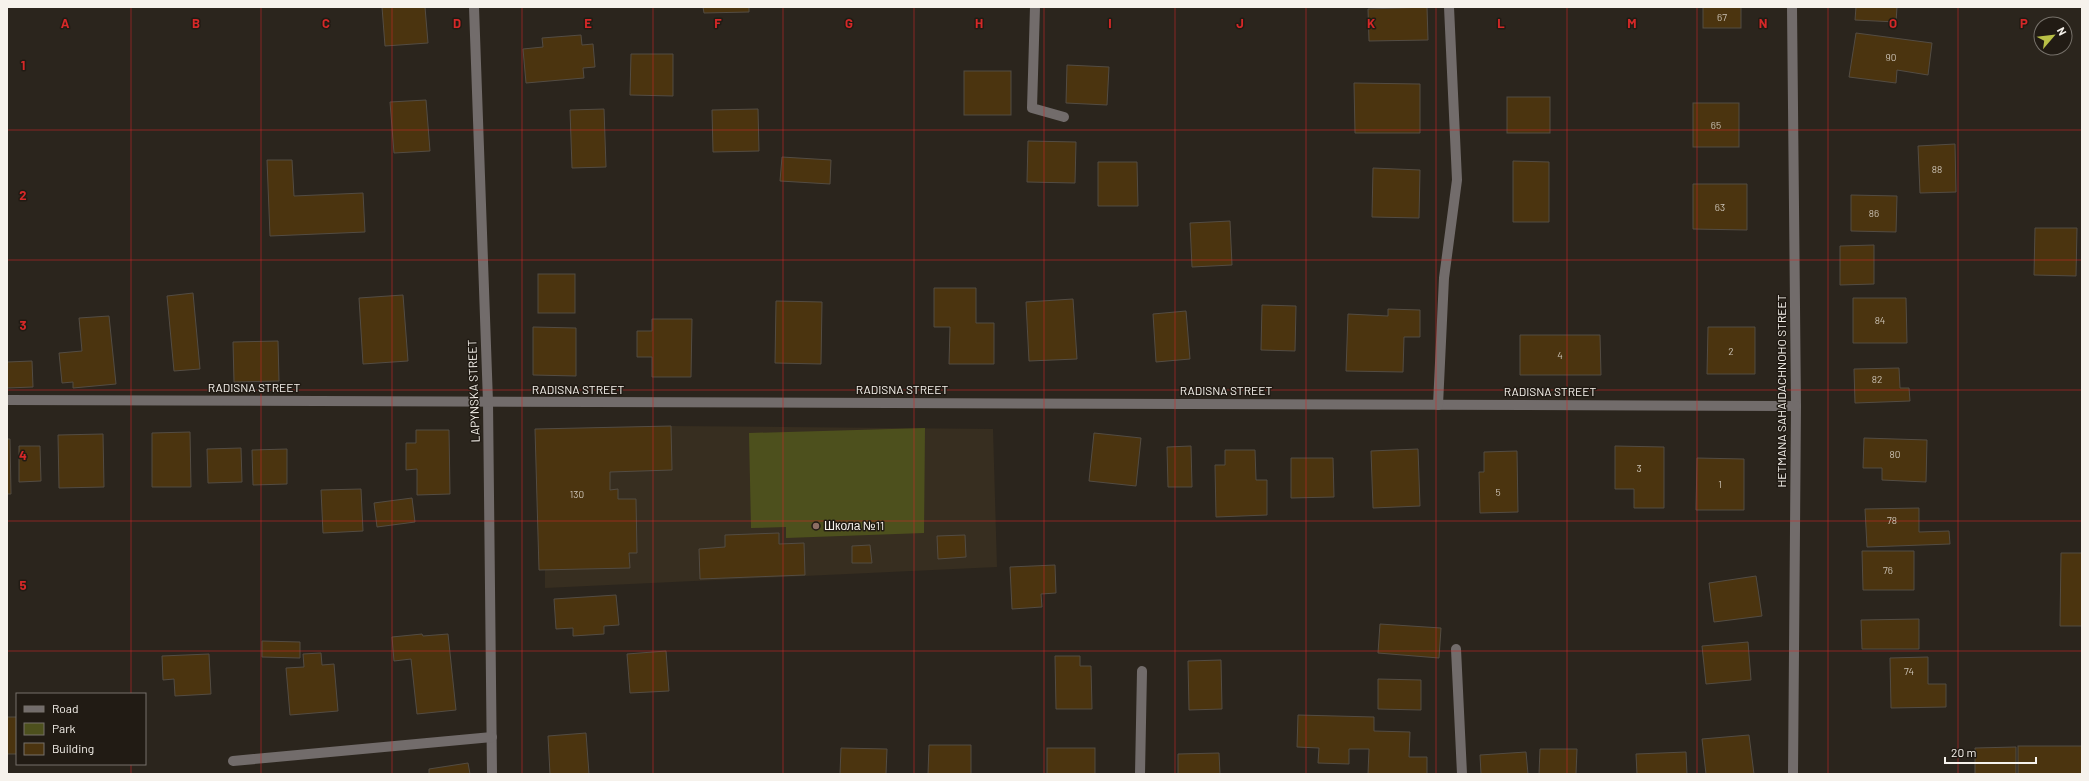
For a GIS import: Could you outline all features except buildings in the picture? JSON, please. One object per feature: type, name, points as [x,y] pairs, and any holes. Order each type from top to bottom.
[{"type":"street","name":"LAPYNSKA STREET","points":[[474,7],[488,402],[492,774]]},
{"type":"street","points":[[1035,7],[1032,108],[1064,117]]},
{"type":"street","points":[[1438,405],[1444,278],[1457,180],[1449,7]]},
{"type":"street","name":"HETMANA SAHAIDACHNOHO STREET","points":[[1792,7],[1796,406],[1793,774]]},
{"type":"street","name":"RADISNA STREET","points":[[7,400],[1796,406]]},
{"type":"street","points":[[1456,649],[1462,774]]},
{"type":"street","points":[[1140,774],[1142,671]]},
{"type":"street","points":[[233,761],[492,737]]},
{"type":"shaded area","name":"Школа №11","points":[[671,426],[993,429],[997,567],[545,588],[545,570],[630,568],[629,553],[637,552],[636,499],[618,499],[618,489],[610,490],[610,472],[672,470]]},
{"type":"green space","points":[[925,428],[924,533],[786,538],[786,527],[751,528],[749,433]]},
{"type":"place","name":"Школа №11","points":[[816,526]]}]
